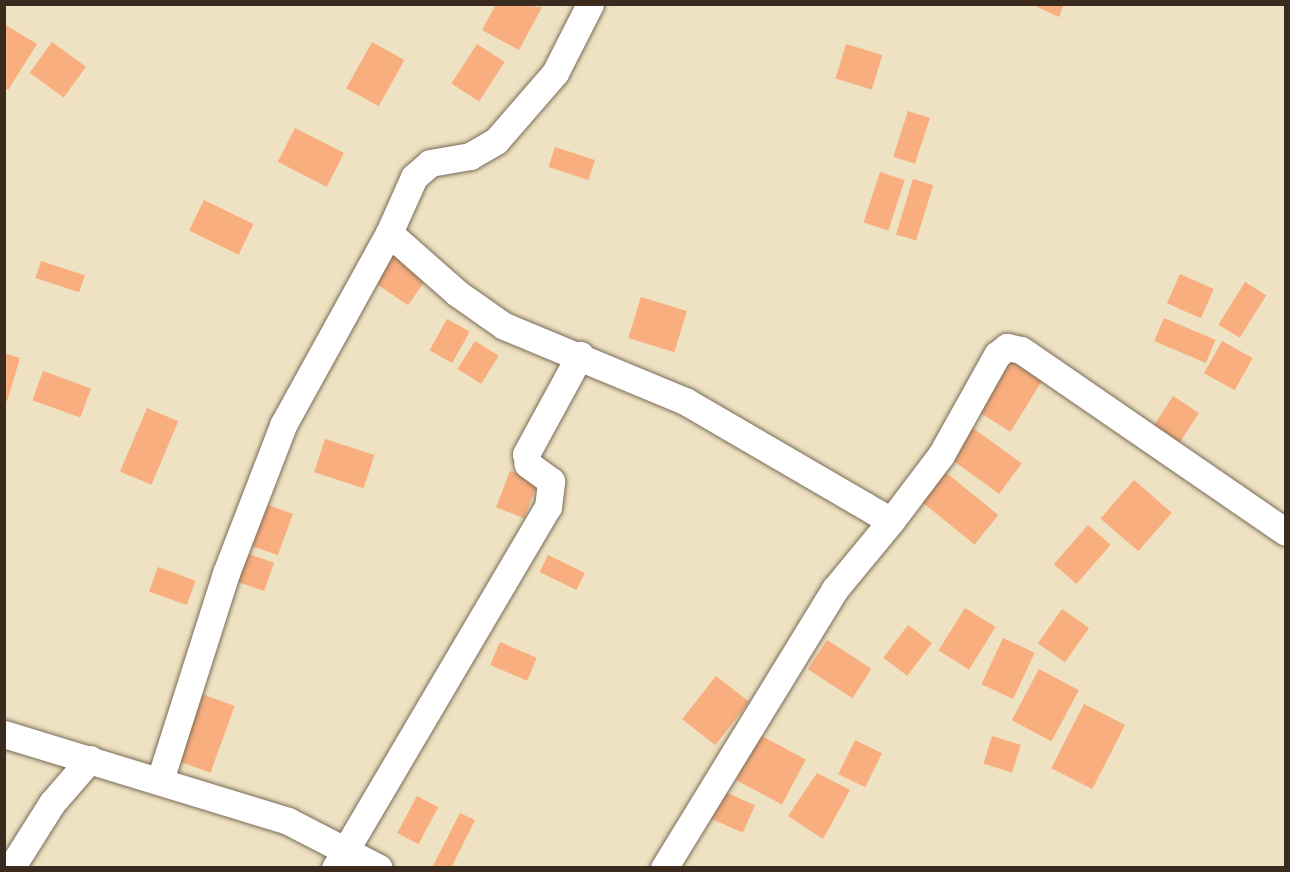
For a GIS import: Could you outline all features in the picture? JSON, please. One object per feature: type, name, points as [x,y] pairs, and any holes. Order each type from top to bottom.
[{"type":"street","points":[[160,780],[226,573],[283,425],[389,233],[421,168],[483,151],[527,108],[555,73],[590,4]]},
{"type":"street","points":[[389,233],[457,293],[504,326],[580,355],[685,401],[891,521]]},
{"type":"street","points":[[664,867],[835,589],[941,455],[997,355],[1007,347],[1021,350],[1286,532]]},
{"type":"street","points":[[341,858],[548,507],[551,481],[528,464],[526,454],[580,355]]},
{"type":"street","points":[[4,734],[288,821],[341,858],[379,867]]},
{"type":"street","points":[[11,867],[52,803],[90,759]]},
{"type":"building","points":[[496,4],[542,7],[519,50],[482,30]]},
{"type":"building","points":[[1031,4],[1064,4],[1059,17]]},
{"type":"building","points":[[4,24],[37,44],[8,90],[4,88]]},
{"type":"building","points":[[52,42],[86,67],[64,97],[30,73]]},
{"type":"building","points":[[372,42],[404,60],[379,106],[346,88]]},
{"type":"building","points":[[477,44],[505,62],[479,101],[451,83]]},
{"type":"building","points":[[846,44],[882,55],[872,90],[835,78]]},
{"type":"building","points":[[908,111],[930,118],[915,164],[893,157]]},
{"type":"building","points":[[295,128],[344,153],[327,187],[278,162]]},
{"type":"building","points":[[555,147],[595,160],[588,180],[549,167]]},
{"type":"building","points":[[880,172],[905,180],[888,230],[864,222]]},
{"type":"building","points":[[913,179],[933,185],[916,241],[896,234]]},
{"type":"building","points":[[204,200],[253,224],[239,255],[189,231]]},
{"type":"building","points":[[394,251],[429,274],[408,305],[373,282]]},
{"type":"building","points":[[41,261],[85,275],[79,292],[35,278]]},
{"type":"building","points":[[1180,274],[1214,289],[1201,318],[1167,303]]},
{"type":"building","points":[[1245,282],[1266,295],[1240,338],[1219,324]]},
{"type":"building","points":[[641,297],[687,311],[674,352],[628,338]]},
{"type":"building","points":[[1164,318],[1216,340],[1206,363],[1154,341]]},
{"type":"building","points":[[447,319],[470,332],[452,363],[430,350]]},
{"type":"building","points":[[475,341],[499,356],[481,384],[458,369]]},
{"type":"building","points":[[1222,341],[1253,358],[1235,390],[1204,373]]},
{"type":"building","points":[[4,353],[20,358],[7,401],[4,400]]},
{"type":"building","points":[[1004,357],[1042,381],[1010,432],[972,408]]},
{"type":"building","points":[[43,371],[91,388],[80,418],[32,400]]},
{"type":"building","points":[[1173,396],[1199,413],[1179,443],[1153,426]]},
{"type":"building","points":[[147,408],[178,421],[151,485],[120,472]]},
{"type":"building","points":[[973,428],[1022,463],[999,494],[951,459]]},
{"type":"building","points":[[325,439],[374,455],[364,488],[314,472]]},
{"type":"building","points":[[510,471],[538,482],[524,518],[496,507]]},
{"type":"building","points":[[944,471],[998,515],[974,545],[920,501]]},
{"type":"building","points":[[1134,480],[1172,513],[1138,551],[1101,518]]},
{"type":"building","points":[[260,502],[293,514],[278,555],[245,543]]},
{"type":"building","points":[[1088,525],[1111,545],[1077,584],[1054,564]]},
{"type":"building","points":[[240,551],[274,563],[264,591],[230,579]]},
{"type":"building","points":[[548,555],[585,573],[577,590],[540,572]]},
{"type":"building","points":[[158,567],[196,581],[187,605],[149,591]]},
{"type":"building","points":[[965,608],[996,627],[969,669],[939,650]]},
{"type":"building","points":[[1062,609],[1089,628],[1065,662],[1038,643]]},
{"type":"building","points":[[908,625],[932,643],[907,676],[883,658]]},
{"type":"building","points":[[1003,638],[1035,653],[1013,699],[981,684]]},
{"type":"building","points":[[827,640],[871,669],[852,698],[808,669]]},
{"type":"building","points":[[500,642],[537,658],[527,681],[490,665]]},
{"type":"building","points":[[1039,669],[1079,690],[1052,741],[1012,720]]},
{"type":"building","points":[[716,676],[749,702],[715,745],[682,719]]},
{"type":"building","points":[[199,693],[235,706],[210,773],[175,760]]},
{"type":"building","points":[[1084,704],[1125,725],[1092,789],[1051,768]]},
{"type":"building","points":[[760,735],[806,759],[782,804],[736,780]]},
{"type":"building","points":[[992,736],[1021,745],[1012,773],[984,764]]},
{"type":"building","points":[[855,740],[882,753],[865,787],[838,774]]},
{"type":"building","points":[[817,773],[850,790],[823,839],[788,816]]},
{"type":"building","points":[[723,791],[755,805],[743,833],[711,818]]},
{"type":"building","points":[[417,796],[438,807],[418,844],[397,833]]},
{"type":"building","points":[[460,813],[475,820],[451,868],[432,868]]}]
